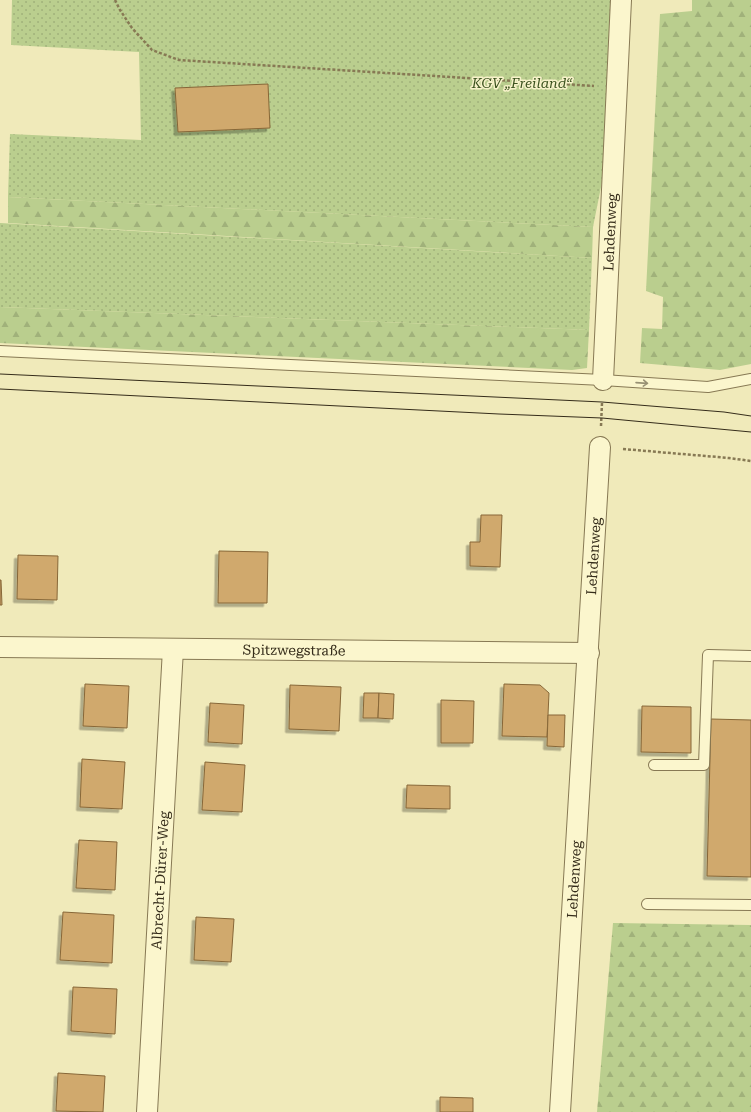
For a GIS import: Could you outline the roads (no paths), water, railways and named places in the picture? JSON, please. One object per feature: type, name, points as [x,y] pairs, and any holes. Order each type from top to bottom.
[{"type":"street","name":"Lehdenweg","points":[[603,380],[621,0]]},
{"type":"street","name":"Lehdenweg","points":[[560,1112],[589,653],[600,448]]},
{"type":"street","name":"Spitzwegstraße","points":[[0,646],[589,653]]},
{"type":"street","name":"Albrecht-Dürer-Weg","points":[[147,1112],[173,649]]},
{"type":"lane","points":[[0,351],[603,380],[708,387],[751,379]]},
{"type":"lane","points":[[654,765],[704,765],[708,655],[751,656]]},
{"type":"lane","points":[[646,904],[751,905]]},
{"type":"tram line","points":[[0,374],[602,402],[724,412],[751,416]]},
{"type":"tram line","points":[[0,389],[602,418],[751,432]]},
{"type":"park label","name":"KGV „Freiland“","points":[[522,83]]}]
